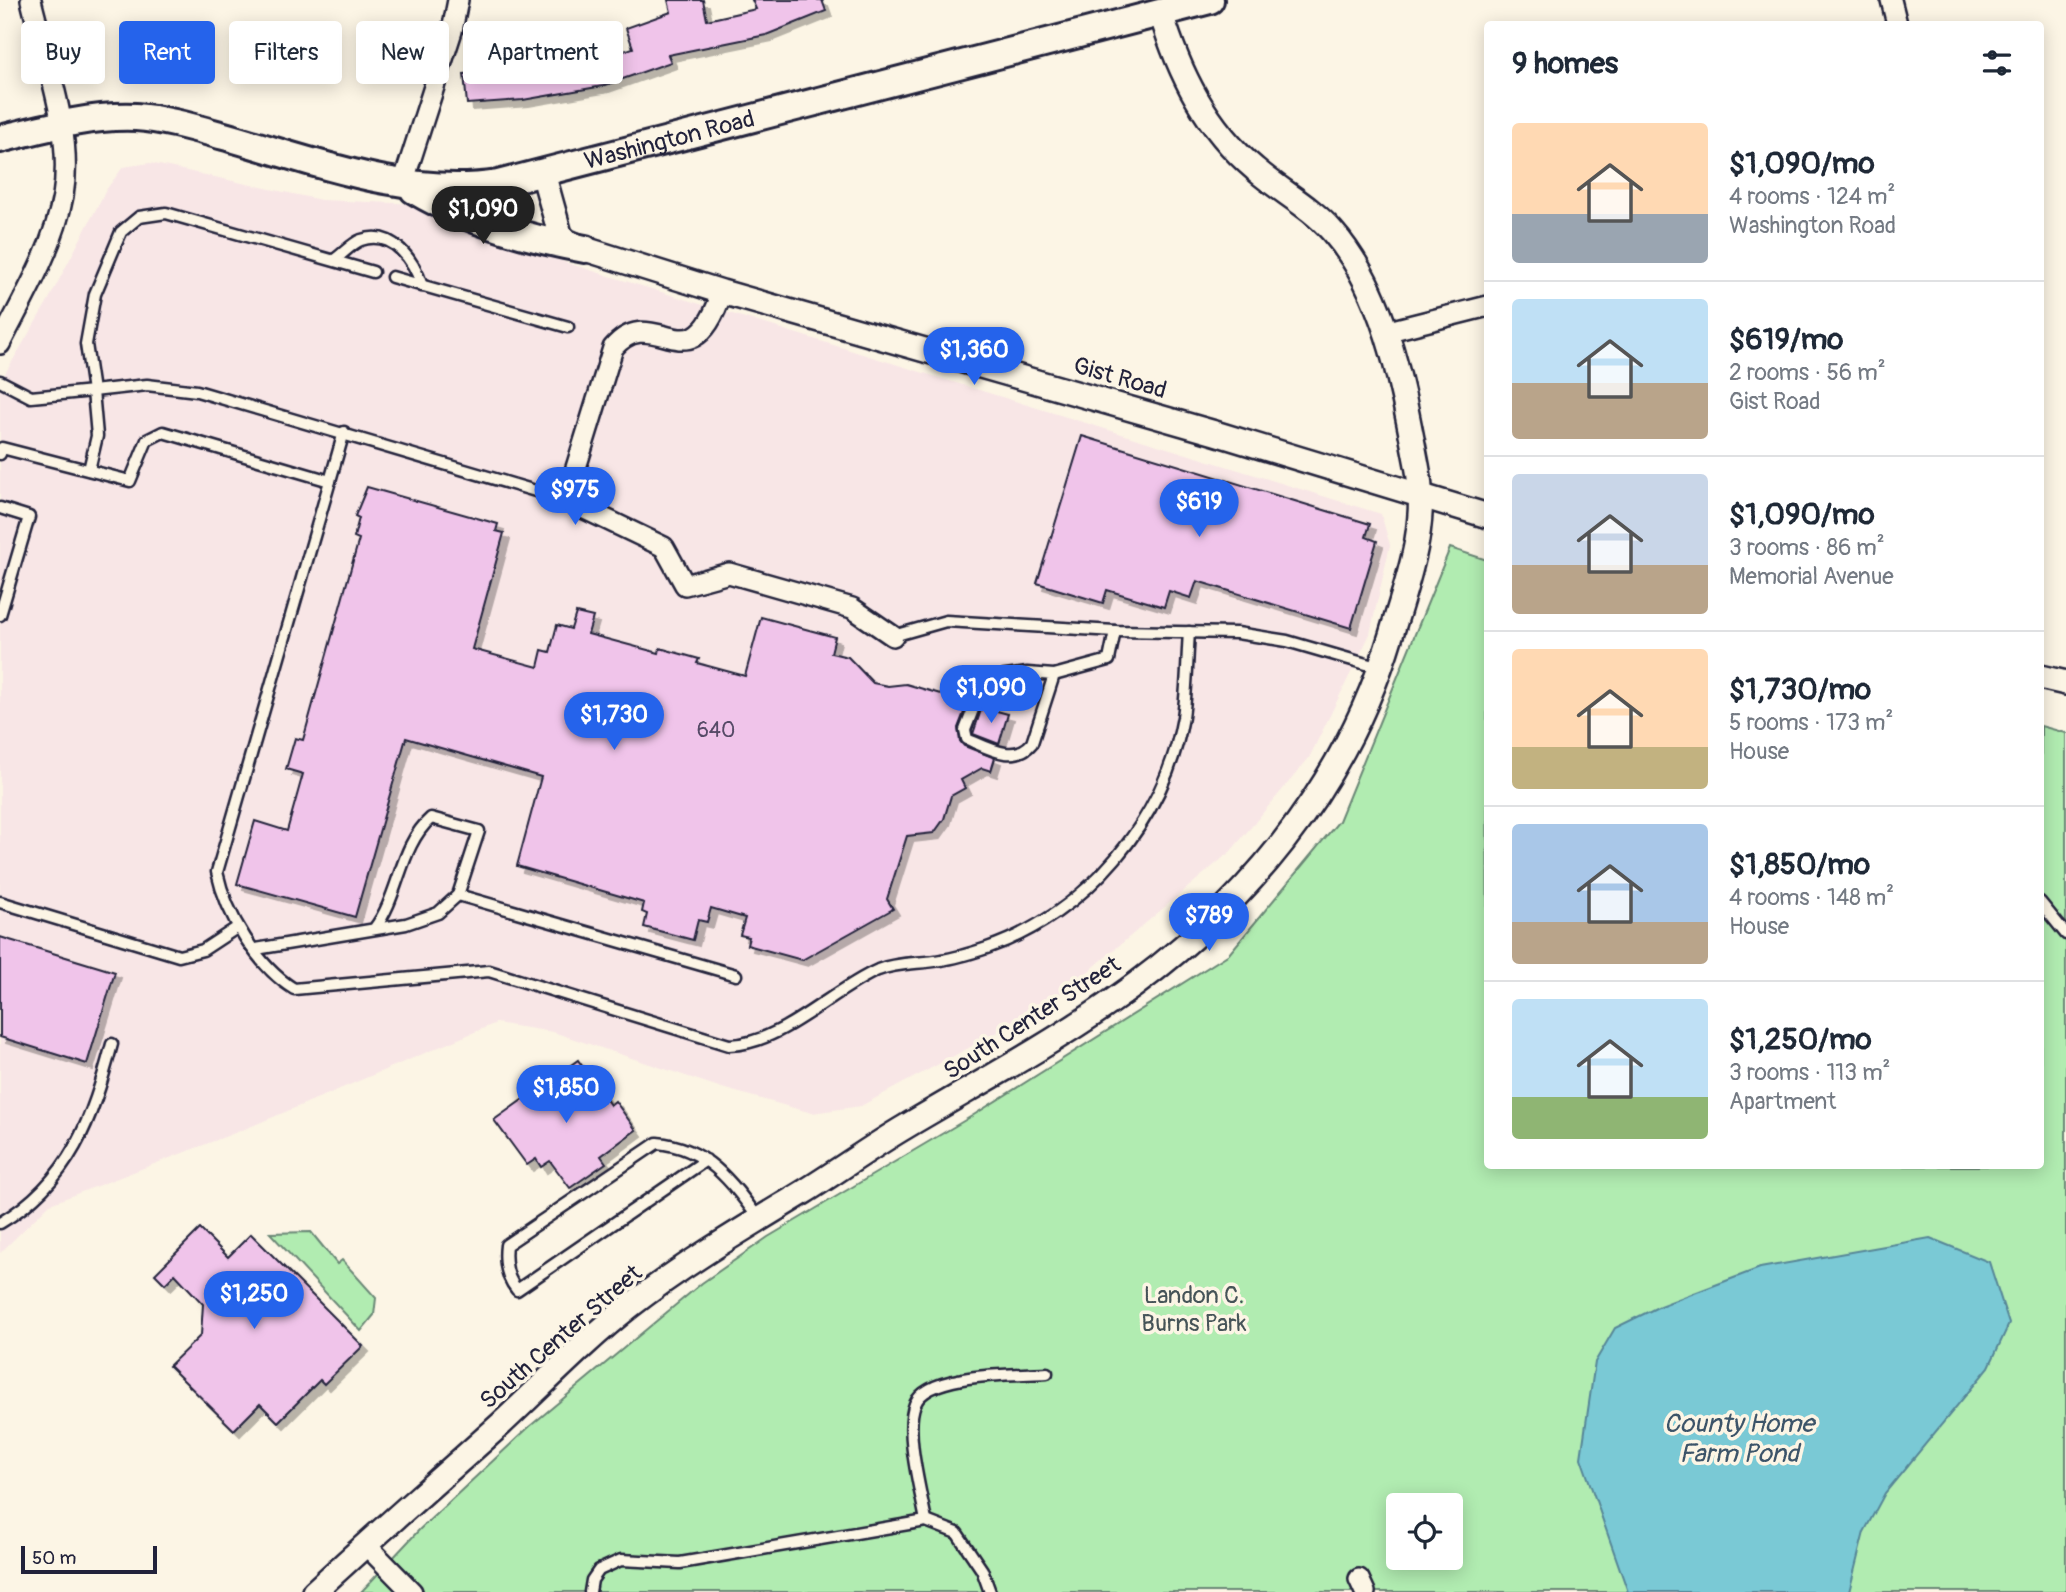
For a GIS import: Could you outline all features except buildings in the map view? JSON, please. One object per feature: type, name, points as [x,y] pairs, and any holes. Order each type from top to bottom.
[{"type":"main road","name":"Washington Road","points":[[0,139],[61,125],[112,118],[161,121],[403,183],[436,189],[467,189],[543,173],[1159,6],[1210,0]]},
{"type":"main road","points":[[403,183],[438,204],[530,239],[585,249]]},
{"type":"street","points":[[0,344],[40,265],[60,211],[65,171],[61,125],[31,0]]},
{"type":"street","points":[[403,183],[452,31],[458,0]]},
{"type":"street","points":[[1891,0],[1896,21]]},
{"type":"street","name":"South Center Street","points":[[314,1592],[629,1306],[759,1219],[1113,1001],[1196,935],[1263,870],[1297,825],[1349,741],[1381,668],[1419,530],[1423,497],[1385,332],[1362,277],[1334,233],[1305,206],[1243,159],[1207,117],[1180,69],[1159,6]]},
{"type":"street","name":"Gist Road","points":[[543,173],[559,234],[566,241],[585,249],[722,292],[1215,433],[1484,515]]},
{"type":"street","points":[[722,292],[713,317],[705,329],[691,338],[674,340],[639,330],[631,331],[613,348],[566,500],[664,547],[685,585],[729,573],[852,608],[893,636]]},
{"type":"street","points":[[1385,332],[1484,307]]},
{"type":"street","points":[[2044,678],[2066,683]]},
{"type":"street","points":[[365,1544],[412,1592]]},
{"type":"lane","points":[[89,470],[97,436],[86,344],[96,294],[121,232],[139,217],[166,213],[373,272]]},
{"type":"lane","points":[[334,260],[361,240],[378,239],[402,249],[414,263],[422,286]]},
{"type":"lane","points":[[392,277],[568,327]]},
{"type":"lane","points":[[0,381],[31,397],[147,385],[172,385],[344,432],[566,500]]},
{"type":"lane","points":[[0,454],[2,448],[130,481],[147,440],[163,432],[330,481]]},
{"type":"lane","points":[[344,432],[217,872],[222,892],[238,927],[270,972],[294,989],[489,971],[729,1045],[760,1041],[881,969],[942,960],[1015,936],[1076,899],[1123,849],[1163,783],[1183,717],[1189,632]]},
{"type":"lane","points":[[0,508],[29,517],[0,615]]},
{"type":"lane","points":[[893,636],[946,621],[1266,637],[1381,668]]},
{"type":"lane","points":[[1054,675],[1032,743],[1024,752],[1014,754],[967,739],[965,730],[985,679],[1027,673],[1054,675],[1109,660],[1115,631]]},
{"type":"lane","points":[[256,949],[374,929],[421,920],[438,913],[458,895],[479,831],[431,818],[421,827],[411,844],[388,911],[374,929]]},
{"type":"lane","points":[[458,895],[736,975]]},
{"type":"lane","points":[[0,902],[179,956],[203,950],[238,927]]},
{"type":"lane","points":[[2044,907],[2066,934]]},
{"type":"lane","points":[[0,1223],[38,1195],[82,1138],[92,1116],[113,1044]]},
{"type":"lane","points":[[706,1160],[517,1290],[509,1281],[504,1259],[506,1245],[657,1143],[680,1145],[706,1160],[729,1179],[759,1219]]},
{"type":"lane","points":[[926,1521],[912,1432],[915,1403],[927,1391],[950,1380],[1047,1373]]},
{"type":"lane","points":[[590,1592],[592,1580],[599,1570],[621,1560],[680,1563],[926,1521],[957,1533],[982,1570],[990,1592]]},
{"type":"shaded area","points":[[150,163],[321,200],[468,206],[564,262],[1381,514],[1390,545],[1370,634],[1309,758],[1231,851],[1050,1004],[861,1106],[812,1113],[722,1088],[553,1032],[496,1023],[240,1131],[50,1204],[0,1253],[0,382],[48,301],[106,190],[123,167]]},
{"type":"green space","name":"Landon C. Burns Park","points":[[1450,548],[1484,559],[1484,1169],[2044,1169],[2044,727],[2066,733],[2066,1592],[361,1592],[420,1529],[529,1427],[702,1283],[768,1237],[972,1116],[1229,954],[1339,821]]},
{"type":"green space","points":[[311,1232],[337,1264],[342,1260],[376,1298],[374,1315],[361,1331],[270,1233]]},
{"type":"water","name":"County Home Farm Pond","points":[[1930,1238],[1989,1262],[2009,1324],[1989,1367],[1885,1493],[1864,1532],[1849,1592],[1628,1592],[1581,1458],[1595,1362],[1615,1328],[1660,1306],[1760,1268]]}]
